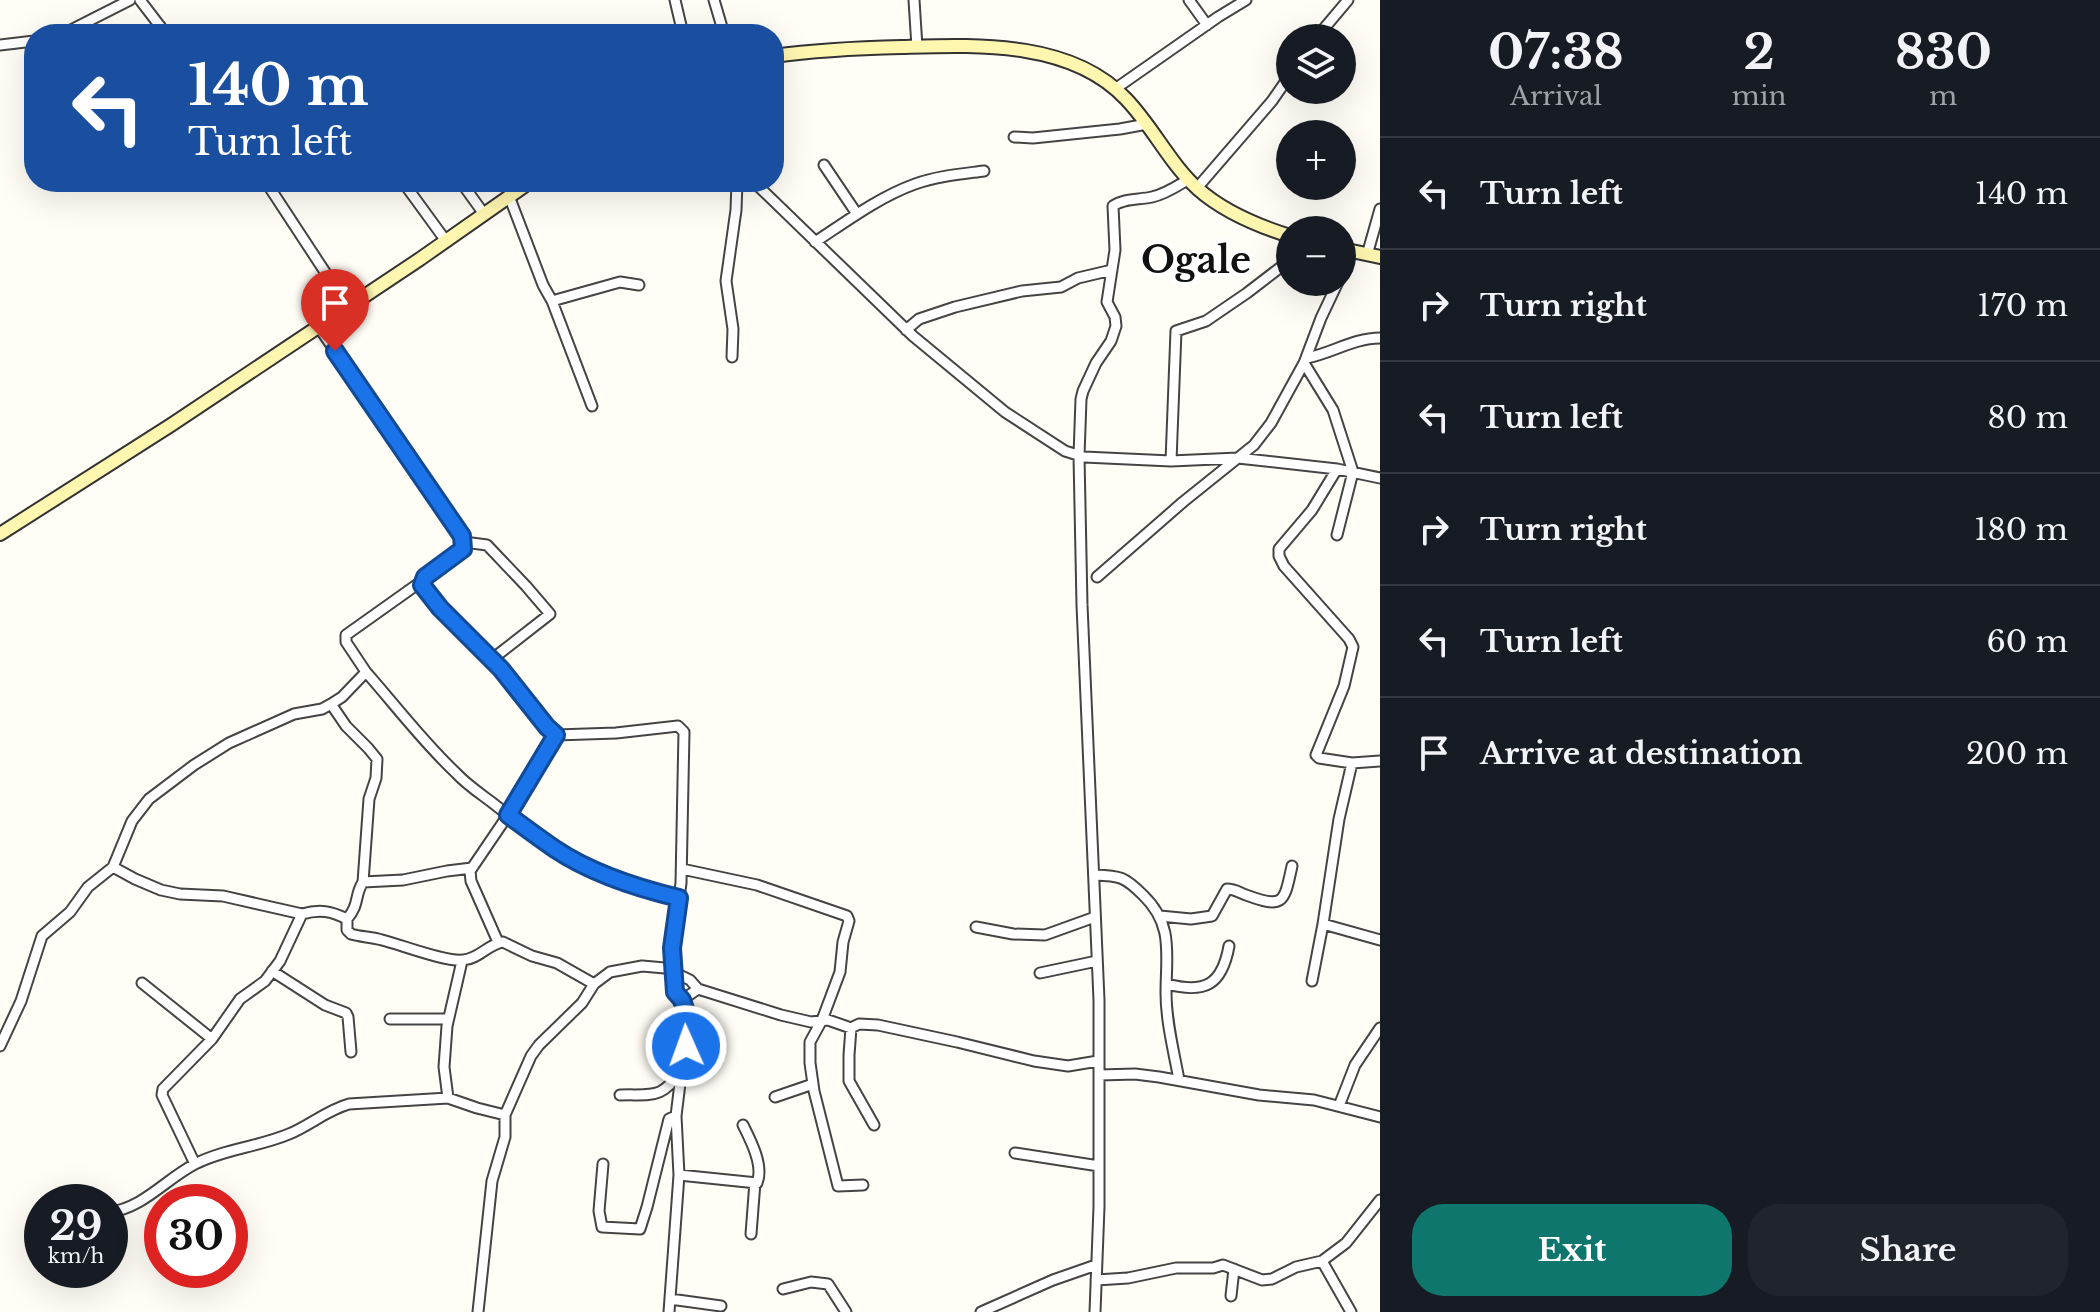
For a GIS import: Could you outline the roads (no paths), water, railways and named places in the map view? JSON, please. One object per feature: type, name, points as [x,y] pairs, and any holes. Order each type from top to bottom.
[{"type":"street","points":[[83,24],[130,0]]},
{"type":"street","points":[[140,0],[158,24]]},
{"type":"street","points":[[675,0],[681,24]]},
{"type":"street","points":[[714,0],[721,24]]},
{"type":"street","points":[[914,0],[917,47]]},
{"type":"street","points":[[1189,0],[1207,25]]},
{"type":"street","points":[[1115,89],[1246,0]]},
{"type":"street","points":[[1328,24],[1348,0]]},
{"type":"street","points":[[0,45],[24,42]]},
{"type":"street","points":[[784,55],[980,46],[1035,53],[1078,67],[1125,98],[1193,183],[1222,207],[1276,230]]},
{"type":"street","points":[[1095,1312],[1099,1000],[1082,590],[1079,456],[1083,391],[1116,326],[1107,302],[1115,250],[1113,206],[1153,197],[1193,183],[1276,95]]},
{"type":"street","points":[[1014,137],[1033,138],[1147,124]]},
{"type":"street","points":[[824,165],[857,214]]},
{"type":"street","points":[[815,242],[857,214],[914,184],[984,171]]},
{"type":"street","points":[[273,192],[348,307]]},
{"type":"street","points":[[410,192],[446,241]]},
{"type":"street","points":[[468,192],[484,214]]},
{"type":"street","points":[[0,534],[171,425],[515,192]]},
{"type":"street","points":[[732,357],[733,329],[726,281],[737,192]]},
{"type":"street","points":[[764,192],[906,330],[1005,412],[1053,445],[1079,456],[1171,461],[1238,458],[1337,469],[1380,478]]},
{"type":"street","points":[[509,196],[592,406]]},
{"type":"street","points":[[1373,256],[1380,209]]},
{"type":"street","points":[[906,330],[919,319],[955,307],[1022,291],[1061,287],[1078,278],[1112,270]]},
{"type":"street","points":[[1171,461],[1176,331],[1206,321],[1276,271]]},
{"type":"street","points":[[552,301],[620,282],[639,285]]},
{"type":"street","points":[[1097,577],[1183,502],[1247,452],[1262,436],[1306,360],[1331,296]]},
{"type":"street","points":[[318,326],[464,542],[463,549],[456,556],[346,635],[346,642],[366,672],[454,772],[508,815],[555,849],[579,862],[628,883],[679,898]]},
{"type":"street","points":[[1306,360],[1355,342],[1380,338]]},
{"type":"street","points":[[1306,360],[1333,410],[1353,472],[1337,535]]},
{"type":"street","points":[[1337,469],[1312,510],[1278,552],[1284,566],[1353,647],[1344,686],[1316,752],[1319,758],[1352,763],[1380,761]]},
{"type":"street","points":[[464,542],[487,545],[550,614],[491,660]]},
{"type":"street","points":[[422,581],[440,608],[491,660],[556,735]]},
{"type":"street","points":[[0,1046],[21,1001],[42,936],[70,912],[88,887],[113,867],[132,821],[143,806],[194,765],[229,743],[294,714],[322,709],[342,697],[366,672]]},
{"type":"street","points":[[331,704],[346,726],[377,759],[376,778],[369,799],[363,882],[358,889],[354,911],[347,919],[347,930],[351,934],[462,961],[503,942],[532,956],[557,963],[594,984]]},
{"type":"street","points":[[556,735],[616,733],[678,726],[684,732],[682,869],[672,948],[675,992],[682,1000],[688,1018],[676,1116],[679,1175],[669,1312]]},
{"type":"street","points":[[498,942],[470,875],[556,735]]},
{"type":"street","points":[[1312,981],[1339,819],[1352,763]]},
{"type":"street","points":[[1160,916],[1191,919],[1212,916],[1227,889],[1275,903],[1281,901],[1292,866]]},
{"type":"street","points":[[113,867],[161,890],[223,896],[302,914],[322,910],[347,919]]},
{"type":"street","points":[[363,882],[403,880],[472,868]]},
{"type":"street","points":[[682,869],[757,885],[847,916],[849,921],[840,972],[810,1042],[813,1084],[838,1186],[863,1185]]},
{"type":"street","points":[[1094,875],[1125,878],[1154,906],[1163,921],[1167,943],[1167,1006],[1179,1080]]},
{"type":"street","points":[[195,1164],[162,1092],[164,1087],[212,1039],[240,999],[260,985],[272,971],[286,950],[302,914]]},
{"type":"street","points":[[976,927],[1013,934],[1045,935],[1095,917]]},
{"type":"street","points":[[1323,924],[1380,940]]},
{"type":"street","points":[[1167,984],[1192,987],[1212,983],[1224,964],[1229,946]]},
{"type":"street","points":[[448,1098],[444,1067],[448,1019],[462,961]]},
{"type":"street","points":[[1040,973],[1097,961]]},
{"type":"street","points":[[478,1312],[492,1181],[505,1137],[505,1115],[539,1045],[582,1003],[594,984],[610,972],[657,967],[690,980],[698,989],[811,1022],[822,1020],[851,1028],[859,1024],[878,1025],[1068,1066],[1098,1061]]},
{"type":"street","points":[[272,971],[325,1005],[346,1013],[351,1052]]},
{"type":"street","points":[[142,983],[212,1039]]},
{"type":"street","points":[[682,1000],[698,989]]},
{"type":"street","points":[[390,1019],[448,1019]]},
{"type":"street","points":[[851,1028],[849,1081],[874,1125]]},
{"type":"street","points":[[1339,1106],[1355,1065],[1380,1028]]},
{"type":"street","points":[[620,1095],[664,1092],[682,1067]]},
{"type":"street","points":[[1099,1075],[1135,1074],[1179,1080],[1259,1095],[1299,1098],[1380,1117]]},
{"type":"street","points":[[775,1097],[813,1084]]},
{"type":"street","points":[[128,1208],[195,1164],[291,1133],[343,1105],[448,1098],[505,1115]]},
{"type":"street","points":[[603,1164],[599,1211],[602,1227],[640,1229],[669,1119],[676,1116]]},
{"type":"street","points":[[743,1125],[760,1175],[755,1182],[751,1234]]},
{"type":"street","points":[[1015,1153],[1099,1166]]},
{"type":"street","points":[[679,1175],[755,1182]]},
{"type":"street","points":[[1096,1280],[1128,1278],[1176,1268],[1223,1265],[1262,1280],[1272,1279],[1296,1267],[1322,1261],[1346,1243],[1380,1200]]},
{"type":"street","points":[[1322,1261],[1351,1312]]},
{"type":"street","points":[[981,1312],[1096,1265]]},
{"type":"street","points":[[1231,1296],[1234,1269]]},
{"type":"street","points":[[783,1289],[811,1282],[828,1284],[846,1312]]},
{"type":"street","points":[[670,1299],[721,1306]]},
{"type":"district","name":"Ogale","points":[[1196,260]]}]
